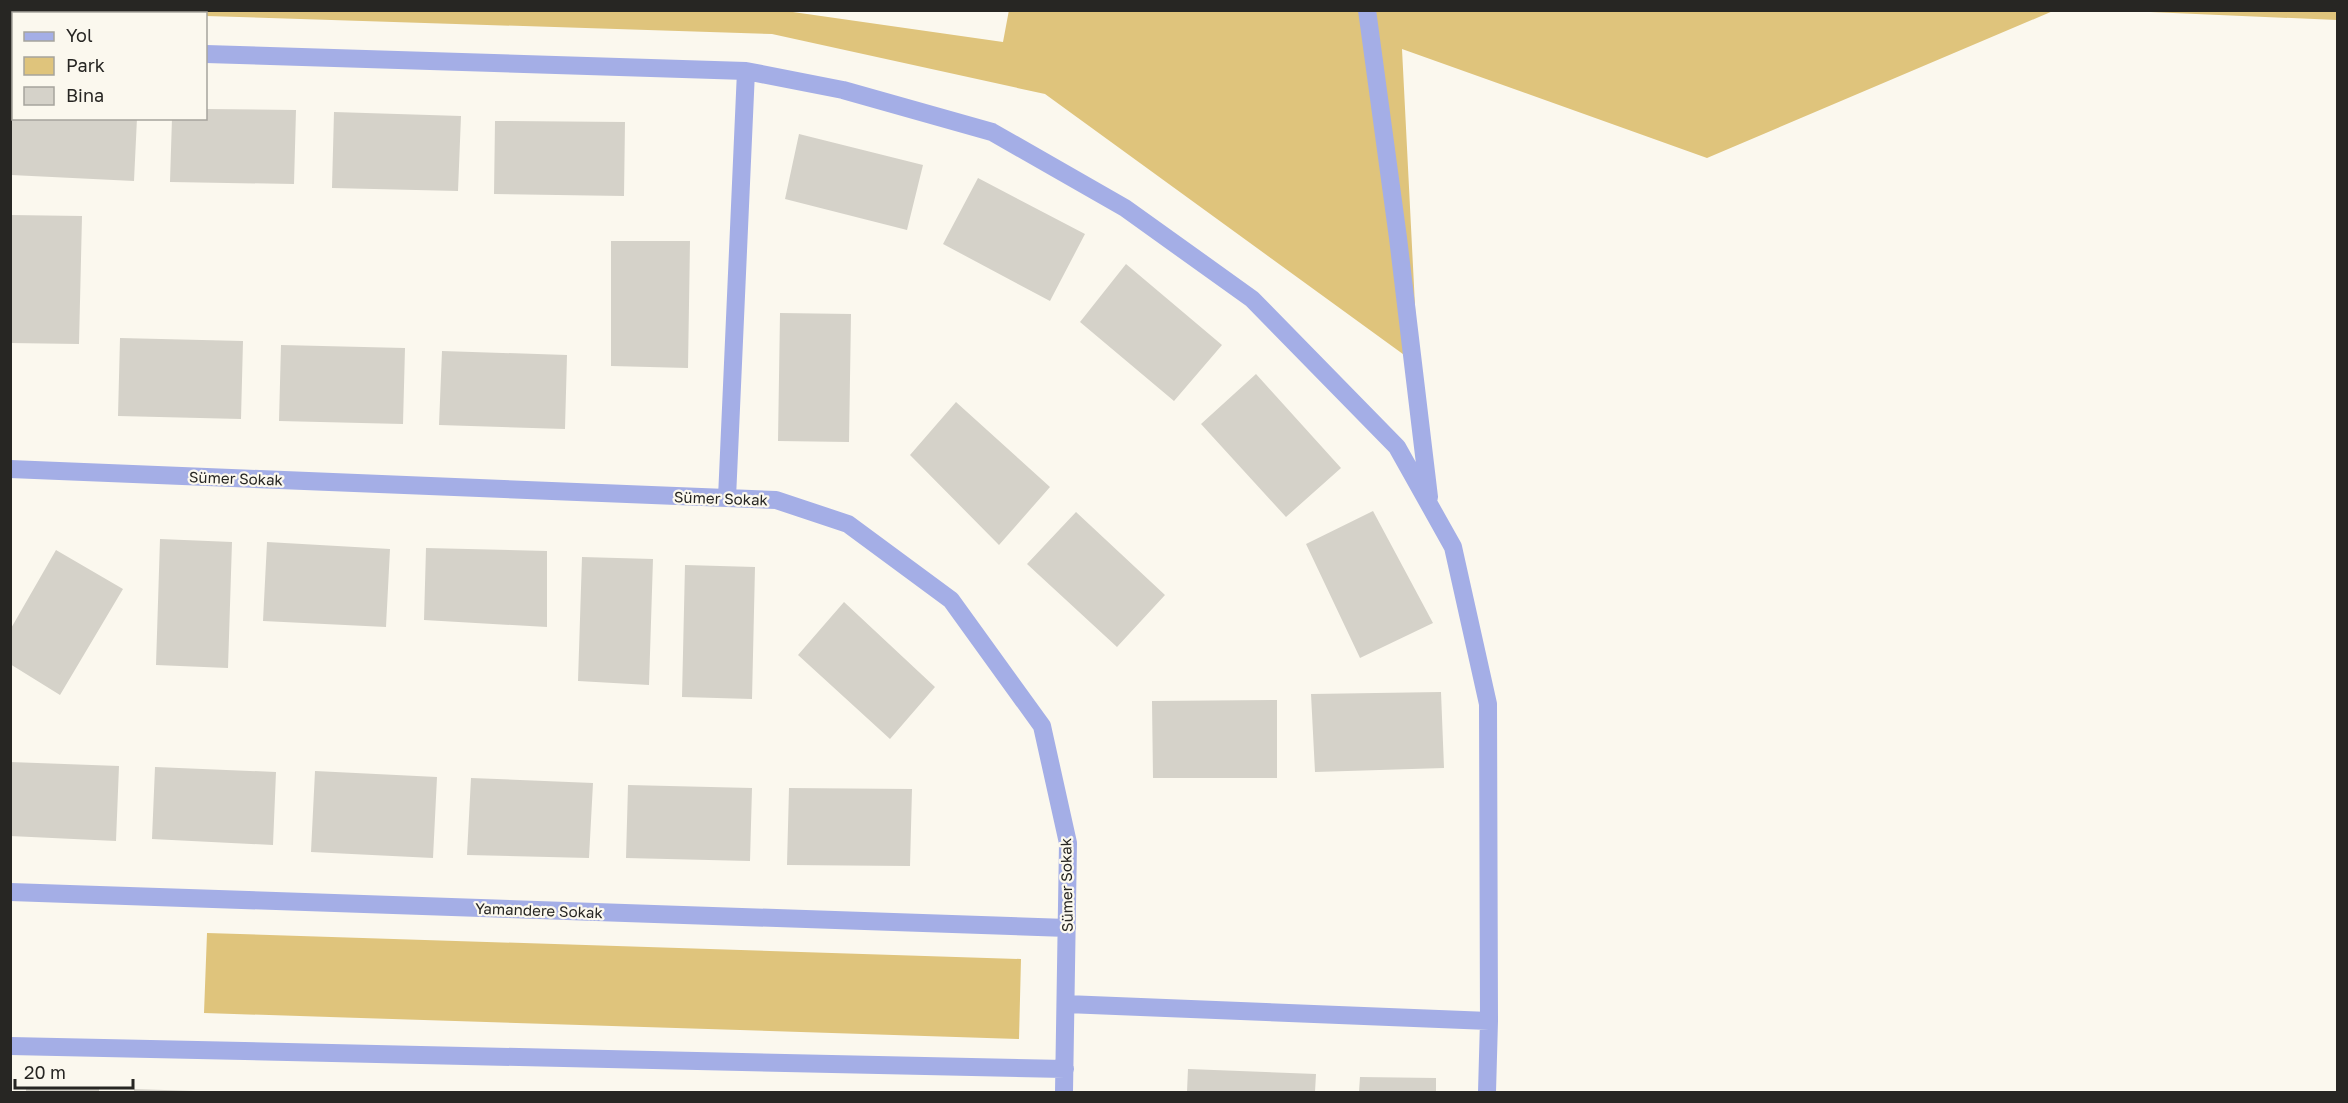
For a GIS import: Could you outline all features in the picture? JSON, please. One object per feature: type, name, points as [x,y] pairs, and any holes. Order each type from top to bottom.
[{"type":"street","points":[[1367,10],[1430,506]]},
{"type":"street","points":[[207,54],[746,71],[843,90],[992,132],[1125,208],[1252,299],[1397,447],[1453,547],[1488,704],[1489,1021],[1487,1092]]},
{"type":"street","points":[[727,498],[746,71]]},
{"type":"street","name":"Sümer Sokak","points":[[10,469],[776,500],[848,524],[951,600],[1042,726],[1068,843],[1064,1092]]},
{"type":"street","name":"Yamandere Sokak","points":[[10,892],[1067,928]]},
{"type":"street","points":[[1066,1005],[1489,1021]]},
{"type":"street","points":[[10,1046],[1065,1069]]},
{"type":"green space","points":[[779,10],[1003,42],[1009,10],[2053,11],[1707,158],[1402,49],[1418,365],[1045,94],[772,34],[207,16],[207,12],[11,11]]},
{"type":"green space","points":[[2127,10],[2337,10],[2337,20],[2127,11]]},
{"type":"green space","points":[[207,933],[1021,959],[1019,1039],[204,1013]]},
{"type":"building","points":[[207,109],[296,110],[294,184],[170,182],[172,120],[207,120]]},
{"type":"building","points":[[334,112],[461,116],[458,191],[332,188]]},
{"type":"building","points":[[11,118],[12,120],[137,120],[134,181],[11,175]]},
{"type":"building","points":[[495,121],[625,122],[624,196],[494,194]]},
{"type":"building","points":[[799,134],[923,165],[907,230],[785,199]]},
{"type":"building","points":[[978,178],[1085,234],[1050,301],[943,244]]},
{"type":"building","points":[[10,215],[82,216],[79,344],[10,343]]},
{"type":"building","points":[[611,241],[690,241],[688,368],[611,366]]},
{"type":"building","points":[[1126,264],[1222,345],[1174,401],[1080,322]]},
{"type":"building","points":[[780,313],[851,314],[849,442],[778,441]]},
{"type":"building","points":[[120,338],[243,341],[241,419],[118,416]]},
{"type":"building","points":[[281,345],[405,348],[403,424],[279,421]]},
{"type":"building","points":[[442,351],[567,355],[565,429],[439,425]]},
{"type":"building","points":[[1256,374],[1341,468],[1286,517],[1201,424]]},
{"type":"building","points":[[956,402],[1050,487],[999,545],[910,455]]},
{"type":"building","points":[[1373,511],[1433,623],[1360,658],[1306,544]]},
{"type":"building","points":[[1076,512],[1165,595],[1117,647],[1027,564]]},
{"type":"building","points":[[160,539],[232,542],[228,668],[156,665]]},
{"type":"building","points":[[267,542],[390,549],[386,627],[263,621]]},
{"type":"building","points":[[426,548],[547,551],[547,627],[424,620]]},
{"type":"building","points":[[56,550],[123,589],[60,695],[10,664],[10,630]]},
{"type":"building","points":[[582,557],[653,559],[649,685],[578,681]]},
{"type":"building","points":[[685,565],[755,567],[752,699],[682,697]]},
{"type":"building","points":[[844,602],[935,687],[890,739],[798,655]]},
{"type":"building","points":[[1441,692],[1444,768],[1315,772],[1311,694]]},
{"type":"building","points":[[1277,700],[1277,778],[1153,778],[1152,701]]},
{"type":"building","points":[[10,762],[119,766],[116,841],[10,836]]},
{"type":"building","points":[[155,767],[276,772],[273,845],[152,839]]},
{"type":"building","points":[[315,771],[437,777],[433,858],[311,852]]},
{"type":"building","points":[[471,778],[593,783],[589,858],[467,855]]},
{"type":"building","points":[[628,785],[752,788],[750,861],[626,858]]},
{"type":"building","points":[[789,788],[912,789],[910,866],[787,865]]},
{"type":"building","points":[[1188,1069],[1316,1074],[1315,1092],[1187,1092]]},
{"type":"building","points":[[1360,1077],[1436,1078],[1436,1092],[1359,1092]]},
{"type":"building","points":[[26,1087],[99,1088],[99,1092],[26,1092]]},
{"type":"building","points":[[134,1089],[195,1091],[195,1092],[134,1092]]}]
